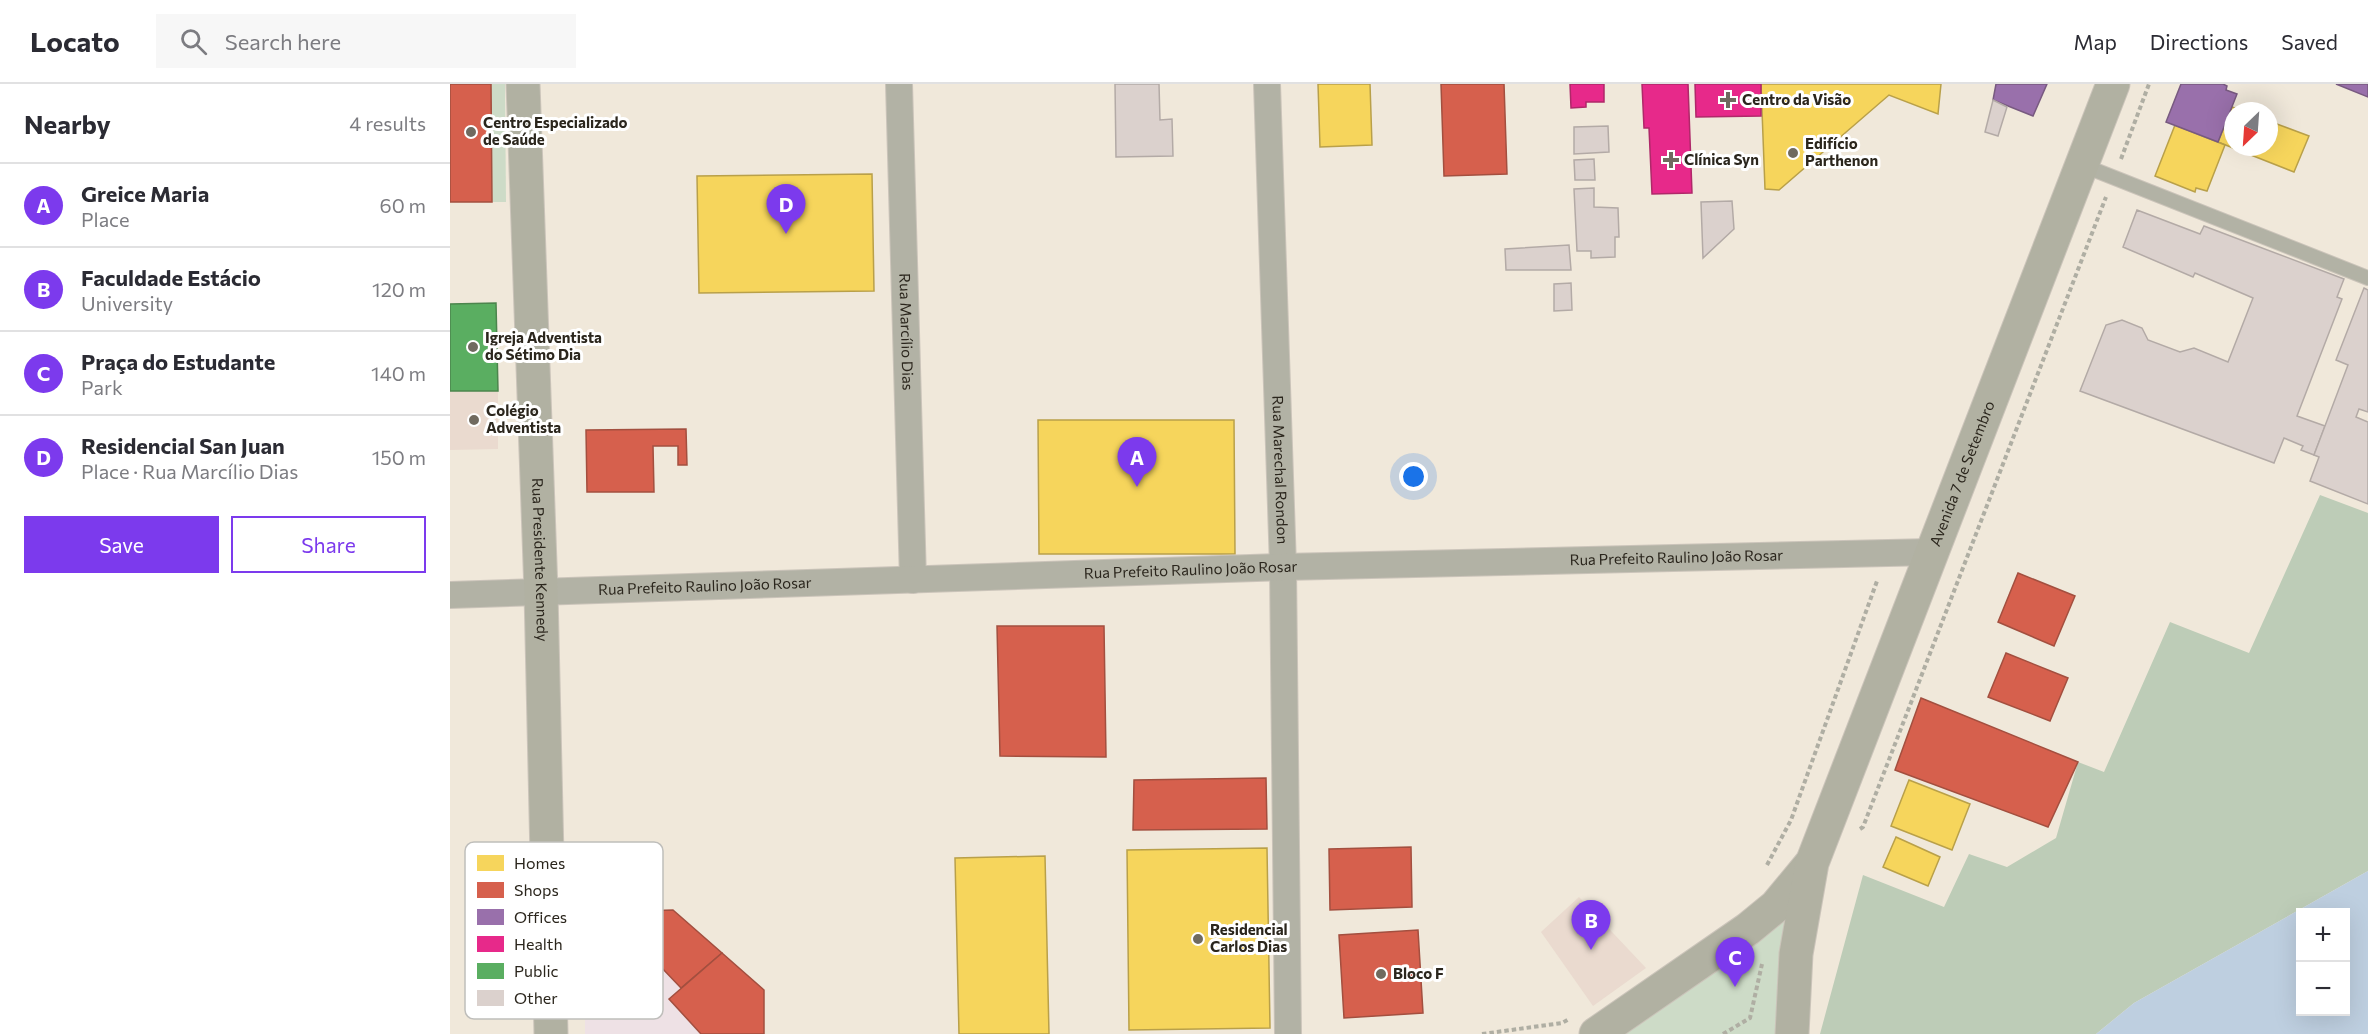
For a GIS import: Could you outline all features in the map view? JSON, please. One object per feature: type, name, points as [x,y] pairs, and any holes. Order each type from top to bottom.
[{"type":"street","name":"Rua Presidente Kennedy","points":[[523,84],[541,592],[547,842]]},
{"type":"street","name":"Rua Marcílio Dias","points":[[899,84],[913,580]]},
{"type":"street","name":"Rua Marechal Rondon","points":[[1267,84],[1283,567],[1288,1034]]},
{"type":"street","name":"Avenida 7 de Setembro","points":[[1812,863],[2113,84]]},
{"type":"street","name":"Rua Prefeito Raulino João Rosar","points":[[450,595],[1283,567],[1932,552]]},
{"type":"street","points":[[1792,1034],[1796,954],[1812,863]]},
{"type":"street","points":[[1584,1026],[1748,929],[1776,906],[1812,863]]},
{"type":"street","name":"Rua Presidente Kennedy","points":[[551,1019],[551,1034]]},
{"type":"lane","points":[[2082,165],[2368,278]]},
{"type":"path","points":[[1764,871],[1791,820],[1877,580]]},
{"type":"path","points":[[1723,1034],[1750,1018],[1763,962]]},
{"type":"path","points":[[1482,1034],[1562,1023],[1584,1026]]},
{"type":"shaded area","name":"Colégio Adventista","points":[[450,391],[498,391],[498,449],[450,450]]},
{"type":"shaded area","points":[[1579,897],[1646,968],[1593,1006],[1541,932]]},
{"type":"shaded area","points":[[663,910],[673,910],[764,990],[764,1034],[585,1034],[585,1019],[663,1019]]},
{"type":"green space","points":[[491,84],[505,84],[506,202],[492,202]]},
{"type":"green space","points":[[2320,495],[2368,513],[2368,871],[2302,908],[2296,908],[2296,912],[2134,1003],[2096,1034],[1820,1034],[1863,875],[1944,907],[1969,854],[2007,867],[2056,838],[2078,762],[2104,772],[2170,622],[2249,653]]},
{"type":"green space","points":[[1784,918],[1781,1034],[1617,1034]]},
{"type":"water","points":[[2368,871],[2368,1034],[2096,1034],[2134,1003],[2296,912],[2296,1016],[2350,1016],[2350,908],[2302,908]]},
{"type":"building: Homes","points":[[1318,84],[1370,84],[1372,145],[1320,147]]},
{"type":"building: Homes","name":"Edifício Parthenon","points":[[1761,84],[1941,84],[1938,114],[1889,95],[1779,190],[1765,189]]},
{"type":"building: Homes","points":[[2278,124],[2309,136],[2294,172],[2253,156],[2278,156]]},
{"type":"building: Homes","points":[[2175,125],[2224,145],[2207,191],[2196,188],[2195,192],[2155,176]]},
{"type":"building: Homes","points":[[2224,127],[2224,144],[2218,142]]},
{"type":"building: Homes","points":[[872,174],[874,291],[699,293],[697,176]]},
{"type":"building: Homes","points":[[1038,420],[1234,420],[1235,554],[1039,554]]},
{"type":"building: Homes","points":[[1909,780],[1970,804],[1952,850],[1891,826]]},
{"type":"building: Homes","points":[[1896,837],[1940,857],[1928,886],[1883,867]]},
{"type":"building: Homes","name":"Residencial Carlos Dias","points":[[1267,848],[1270,1028],[1129,1030],[1127,850]]},
{"type":"building: Homes","points":[[1045,856],[1049,1034],[959,1034],[955,858]]},
{"type":"building: Shops","name":"Centro Especializado de Saúde","points":[[450,84],[491,84],[492,202],[450,202]]},
{"type":"building: Shops","points":[[1441,84],[1504,84],[1507,174],[1444,176]]},
{"type":"building: Shops","points":[[686,429],[687,465],[678,465],[678,446],[653,446],[654,492],[587,492],[586,430]]},
{"type":"building: Shops","points":[[2018,573],[2075,596],[2054,646],[1998,622]]},
{"type":"building: Shops","points":[[997,626],[1104,626],[1106,757],[1000,756]]},
{"type":"building: Shops","points":[[2006,653],[2068,678],[2050,721],[1988,697]]},
{"type":"building: Shops","points":[[1921,698],[2078,762],[2048,827],[1895,770]]},
{"type":"building: Shops","points":[[1266,778],[1267,829],[1133,830],[1134,780]]},
{"type":"building: Shops","points":[[1411,847],[1412,907],[1330,910],[1329,849]]},
{"type":"building: Shops","points":[[663,910],[673,910],[722,953],[681,988],[663,969]]},
{"type":"building: Shops","name":"Bloco F","points":[[1418,930],[1423,1013],[1344,1018],[1339,935]]},
{"type":"building: Shops","points":[[722,953],[764,990],[764,1034],[701,1034],[669,999]]},
{"type":"building: Offices","points":[[1996,84],[2047,84],[2033,116],[1993,100]]},
{"type":"building: Offices","points":[[2181,84],[2223,84],[2227,86],[2226,90],[2237,94],[2234,102],[2224,102],[2224,127],[2218,142],[2166,122]]},
{"type":"building: Offices","points":[[2336,84],[2368,84],[2368,97]]},
{"type":"building: Health","points":[[1570,84],[1604,84],[1604,102],[1586,102],[1586,107],[1571,108]]},
{"type":"building: Health","name":"Clínica Syn","points":[[1642,84],[1688,84],[1692,193],[1652,194],[1649,128],[1644,128]]},
{"type":"building: Health","name":"Centro da Visão","points":[[1695,84],[1761,84],[1761,116],[1696,117]]},
{"type":"building: Public","name":"Igreja Adventista do Sétimo Dia","points":[[496,303],[498,391],[450,391],[450,304]]},
{"type":"building: Other","points":[[1115,84],[1159,84],[1160,120],[1172,119],[1173,156],[1116,157]]},
{"type":"building: Other","points":[[1993,100],[2007,107],[1998,136],[1985,132]]},
{"type":"building: Other","points":[[1608,126],[1609,152],[1574,154],[1574,127]]},
{"type":"building: Other","points":[[1594,159],[1595,180],[1575,180],[1574,160]]},
{"type":"building: Other","points":[[1594,188],[1594,207],[1618,208],[1619,237],[1615,237],[1615,257],[1591,258],[1591,251],[1577,251],[1574,189]]},
{"type":"building: Other","points":[[1732,201],[1734,229],[1703,258],[1701,202]]},
{"type":"building: Other","points":[[2137,210],[2200,234],[2204,226],[2344,279],[2337,297],[2342,299],[2297,416],[2325,426],[2314,455],[2301,450],[2303,446],[2284,438],[2274,463],[2080,391],[2106,325],[2122,320],[2142,328],[2148,340],[2180,352],[2194,348],[2228,362],[2253,298],[2195,273],[2193,277],[2123,247]]},
{"type":"building: Other","points":[[1569,245],[1571,270],[1506,270],[1505,249]]},
{"type":"building: Other","points":[[1571,283],[1572,310],[1554,311],[1554,284]]},
{"type":"building: Other","points":[[2364,288],[2368,290],[2368,412],[2359,409],[2356,417],[2368,422],[2368,504],[2310,481],[2319,457],[2314,455],[2348,365],[2336,360]]},
{"type":"place","name":"Centro da Visão","points":[[1728,100]]},
{"type":"place","name":"Centro Especializado de Saúde","points":[[471,132]]},
{"type":"place","name":"Edifício Parthenon","points":[[1793,153]]},
{"type":"place","name":"Clínica Syn","points":[[1671,160]]},
{"type":"place","name":"Residencial San Juan","points":[[786,234]]},
{"type":"place","name":"Igreja Adventista do Sétimo Dia","points":[[473,347]]},
{"type":"place","name":"Colégio Adventista","points":[[474,420]]},
{"type":"place","name":"Greice Maria","points":[[1137,487]]},
{"type":"place","name":"Residencial Carlos Dias","points":[[1198,939]]},
{"type":"place","name":"Faculdade Estácio","points":[[1591,950]]},
{"type":"place","name":"Bloco F","points":[[1381,974]]},
{"type":"place","name":"Praça do Estudante","points":[[1735,987]]}]
